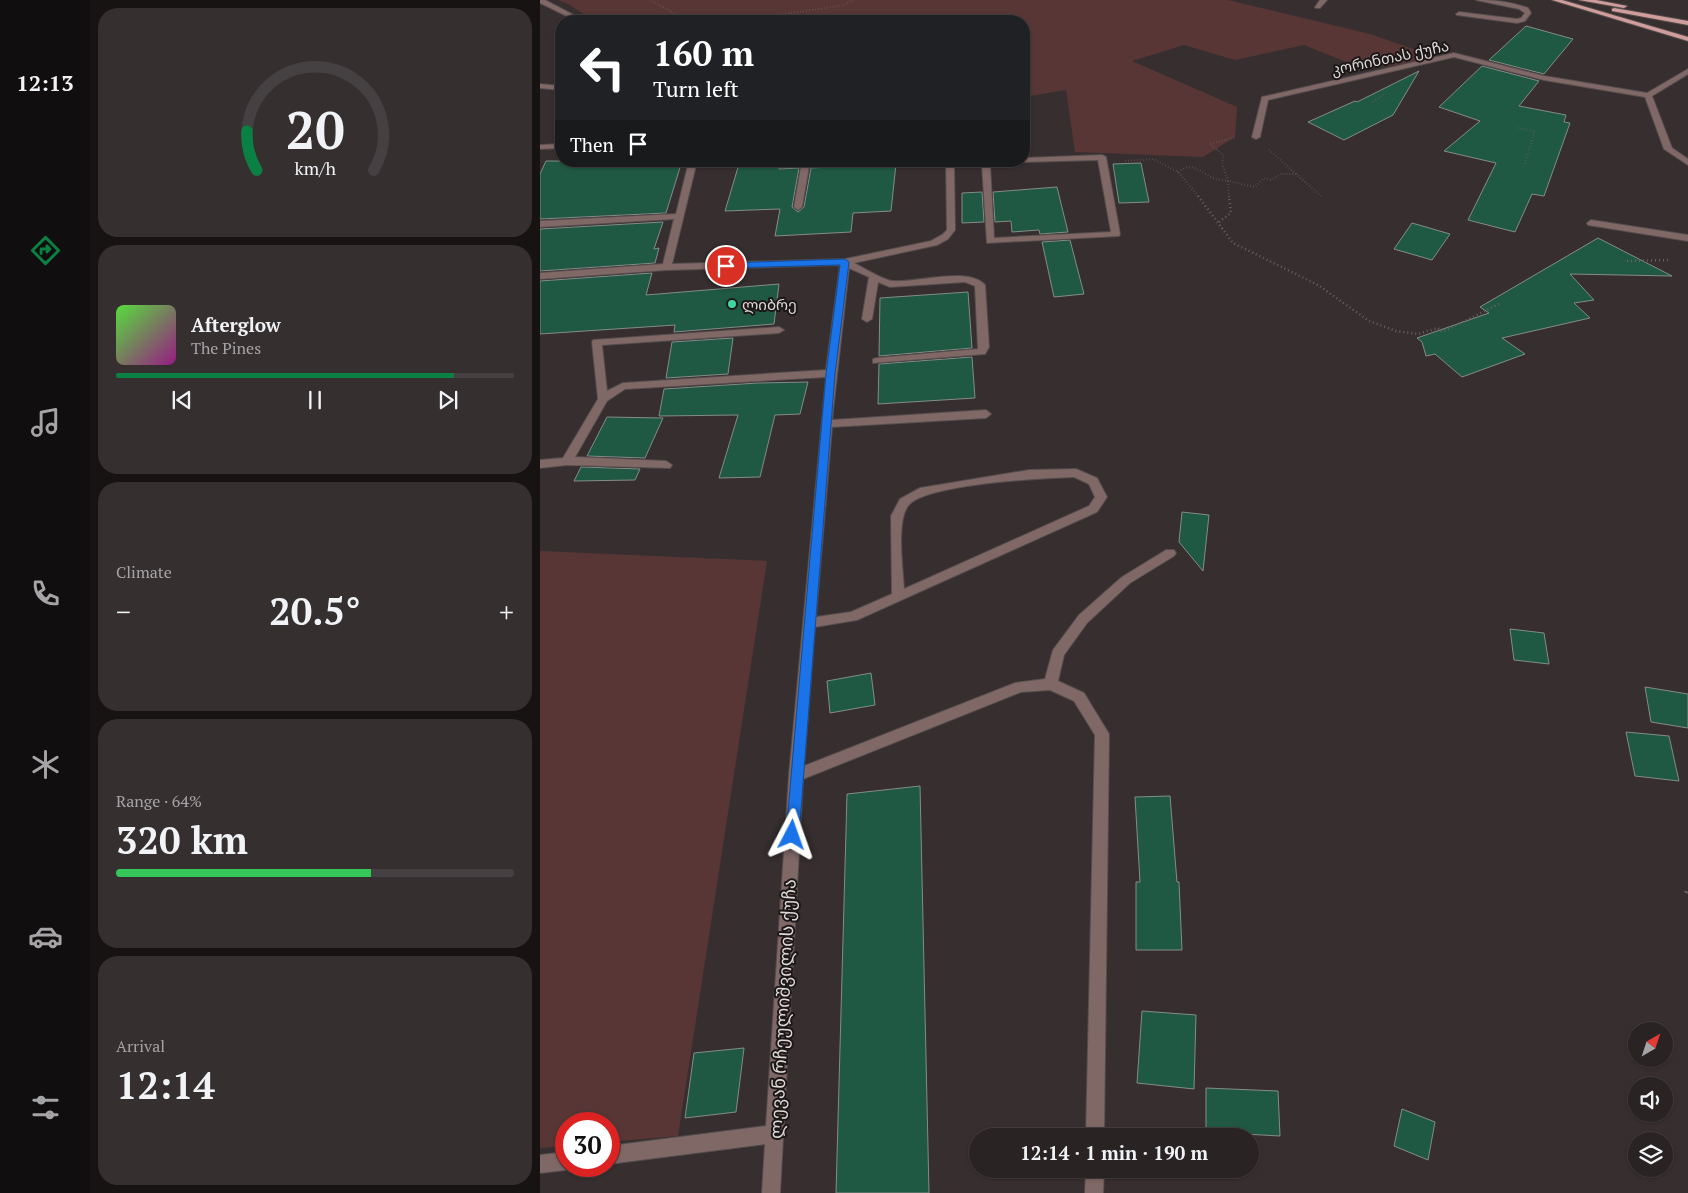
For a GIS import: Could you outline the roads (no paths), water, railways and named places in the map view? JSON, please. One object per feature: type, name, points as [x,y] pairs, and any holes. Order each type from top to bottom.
[{"type":"main road","points":[[1555,0],[1688,22]]},
{"type":"main road","points":[[1555,0],[1688,39]]},
{"type":"main road","points":[[1582,0],[1688,15]]},
{"type":"main road","points":[[1667,12],[1688,22]]},
{"type":"street","points":[[540,0],[570,15]]},
{"type":"street","points":[[1318,7],[1324,0]]},
{"type":"street","points":[[1459,14],[1517,21],[1523,20],[1528,13],[1526,9],[1520,7],[1479,0]]},
{"type":"street","name":"კორინთას ქუჩა","points":[[1257,135],[1265,99],[1454,54],[1561,81],[1648,95]]},
{"type":"street","points":[[1688,71],[1648,95],[1668,149],[1688,162]]},
{"type":"street","points":[[540,86],[555,87]]},
{"type":"street","points":[[540,147],[555,146]]},
{"type":"street","points":[[986,167],[990,241],[1116,234],[1102,157],[1030,160]]},
{"type":"street","points":[[667,268],[691,167]]},
{"type":"street","points":[[798,207],[805,167]]},
{"type":"street","points":[[540,276],[667,268],[845,262],[934,243],[945,237],[950,230],[950,167]]},
{"type":"street","points":[[540,224],[679,216]]},
{"type":"street","points":[[1591,223],[1688,238]]},
{"type":"street","points":[[845,262],[890,284],[965,279],[980,285],[984,347],[981,352],[876,361]]},
{"type":"street","name":"ლევან რჩეულიშვილის ქუჩა","points":[[771,1193],[796,775],[826,424],[845,262]]},
{"type":"street","points":[[867,319],[874,276]]},
{"type":"street","points":[[603,399],[597,342],[778,330]]},
{"type":"street","points":[[567,461],[603,399],[624,386],[831,374]]},
{"type":"street","points":[[826,424],[986,414]]},
{"type":"street","points":[[540,464],[567,461],[666,465]]},
{"type":"street","points":[[809,623],[853,618],[1094,510],[1101,497],[1093,481],[1076,473],[1029,474],[924,491],[904,502],[897,516],[896,528],[898,597]]},
{"type":"street","points":[[1051,684],[1058,654],[1083,619],[1126,580],[1170,553]]},
{"type":"street","points":[[796,775],[1020,687],[1051,684],[1079,697],[1102,734],[1095,1128]]},
{"type":"street","points":[[620,1154],[774,1134]]},
{"type":"street","points":[[540,1164],[555,1162]]},
{"type":"street","points":[[1094,1193],[1095,1178]]},
{"type":"place","name":"ლიბრე","points":[[732,304]]}]
